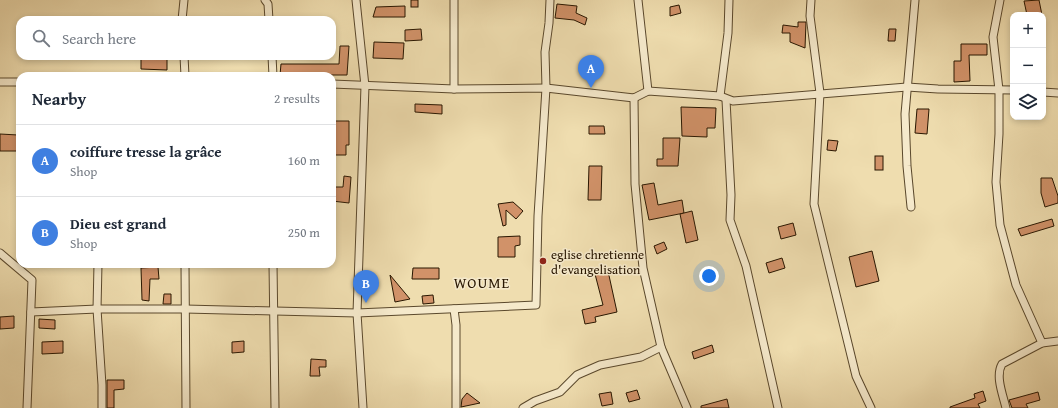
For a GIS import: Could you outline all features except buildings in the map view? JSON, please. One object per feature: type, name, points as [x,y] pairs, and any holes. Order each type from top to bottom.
[{"type":"street","points":[[182,16],[184,0]]},
{"type":"street","points":[[265,0],[268,4],[269,16]]},
{"type":"street","points":[[356,0],[365,86],[357,313],[363,408]]},
{"type":"street","points":[[454,0],[454,89]]},
{"type":"street","points":[[31,312],[97,309],[185,308],[273,312],[357,313],[536,306],[538,216],[546,88],[545,52],[549,23],[550,0]]},
{"type":"street","points":[[638,0],[648,91]]},
{"type":"street","points":[[729,0],[723,98],[731,195],[730,220],[746,266],[778,408]]},
{"type":"street","points":[[811,0],[810,16],[820,93],[814,204],[856,376],[871,408]]},
{"type":"street","points":[[911,207],[905,114],[915,0]]},
{"type":"street","points":[[1000,0],[993,37],[999,90],[999,134],[996,182],[1000,225],[1016,285],[1042,343]]},
{"type":"street","points":[[184,60],[185,72]]},
{"type":"street","points":[[272,60],[273,72]]},
{"type":"street","points":[[0,82],[16,82]]},
{"type":"street","points":[[336,84],[454,89],[546,88],[634,98],[648,91],[723,98],[733,101],[907,87],[1010,90]]},
{"type":"street","points":[[1046,92],[1058,93]]},
{"type":"street","points":[[634,98],[635,184],[642,260],[661,348],[686,408]]},
{"type":"street","points":[[0,253],[16,266]]},
{"type":"street","points":[[18,268],[32,280],[27,408]]},
{"type":"street","points":[[98,268],[97,309],[102,408]]},
{"type":"street","points":[[185,268],[186,408]]},
{"type":"street","points":[[273,268],[275,408]]},
{"type":"street","points":[[454,309],[456,325],[456,408]]},
{"type":"street","points":[[1006,408],[999,375],[999,369],[1002,364],[1042,343],[1058,341]]},
{"type":"street","points":[[523,408],[535,401],[560,392],[577,375],[600,365],[641,357],[661,348]]},
{"type":"place","name":"coiffure tresse la grâce","points":[[591,88]]},
{"type":"place","name":"eglise chretienne d'evangelisation","points":[[543,261]]},
{"type":"place","name":"Dieu est grand","points":[[366,303]]},
{"type":"district","name":"WOUME","points":[[482,283]]}]
